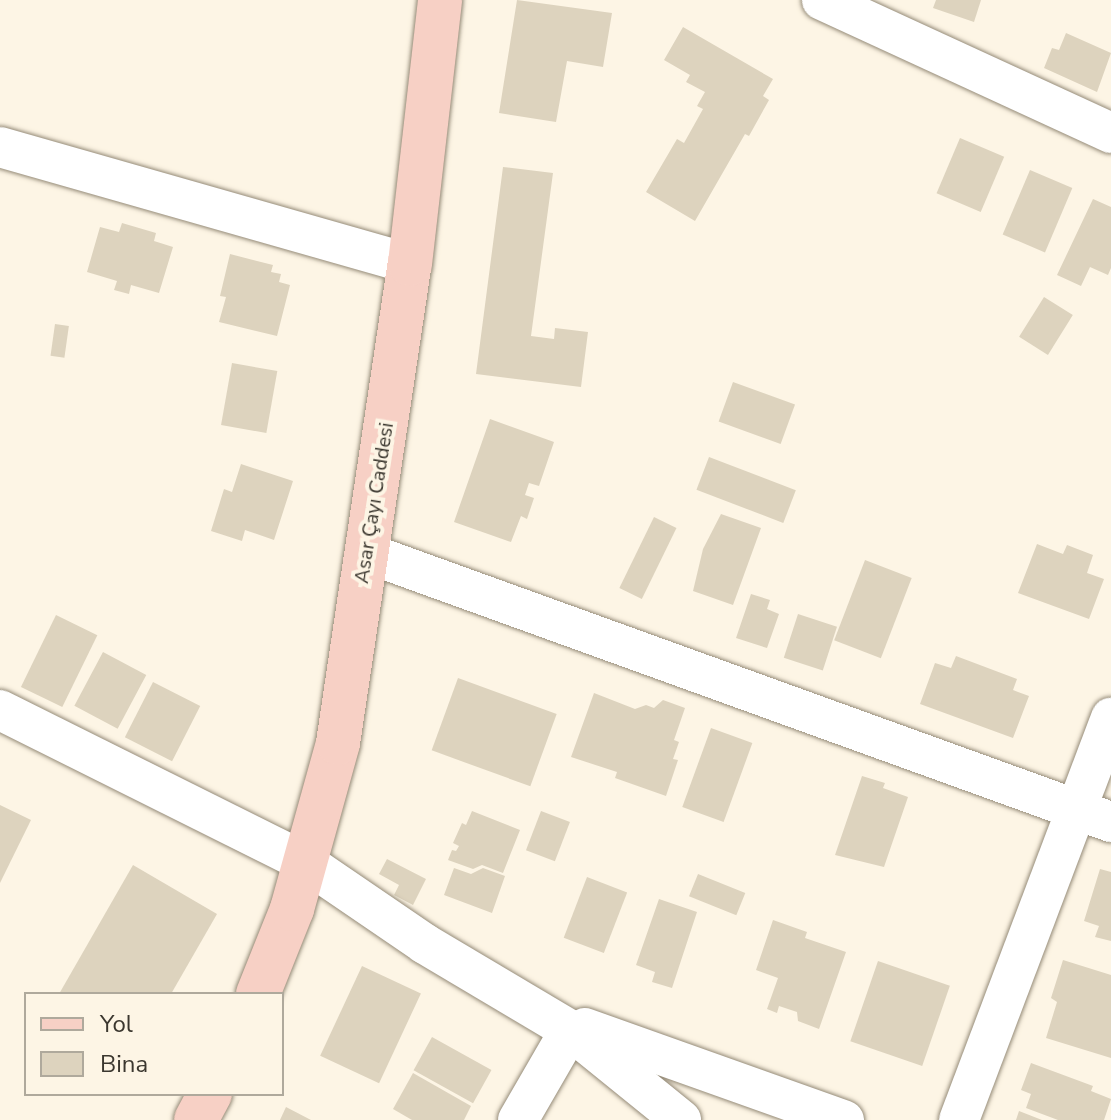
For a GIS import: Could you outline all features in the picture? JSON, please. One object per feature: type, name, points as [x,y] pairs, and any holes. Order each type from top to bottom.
[{"type":"street","name":"Asar Çayı Caddesi","points":[[259,992],[292,909],[338,743],[410,264],[440,0]]},
{"type":"street","points":[[822,0],[1111,133]]},
{"type":"street","points":[[0,147],[410,264]]},
{"type":"street","points":[[367,553],[1095,816]]},
{"type":"street","points":[[0,710],[305,862],[425,944],[557,1022],[681,1120]]},
{"type":"street","points":[[959,1120],[1095,816],[1111,718]]},
{"type":"street","points":[[518,1120],[557,1022]]},
{"type":"street","points":[[557,1022],[844,1120]]},
{"type":"street","points":[[196,1120],[209,1096]]},
{"type":"building","points":[[517,0],[612,13],[603,67],[567,61],[556,122],[499,113]]},
{"type":"building","points":[[936,0],[981,0],[974,22],[933,8]]},
{"type":"building","points":[[683,27],[773,79],[763,96],[769,100],[749,136],[745,134],[695,221],[646,192],[677,139],[684,143],[703,109],[697,106],[705,92],[686,82],[690,75],[664,60]]},
{"type":"building","points":[[1066,33],[1111,53],[1097,92],[1044,68],[1052,48],[1059,50]]},
{"type":"building","points":[[960,138],[1004,157],[981,212],[937,193]]},
{"type":"building","points":[[503,167],[553,173],[531,336],[554,339],[555,328],[588,332],[581,387],[476,374]]},
{"type":"building","points":[[1030,170],[1072,188],[1045,252],[1003,234]]},
{"type":"building","points":[[1093,199],[1111,207],[1111,268],[1108,275],[1090,267],[1081,286],[1057,275]]},
{"type":"building","points":[[122,223],[156,233],[154,241],[173,247],[159,293],[131,285],[129,294],[114,290],[117,281],[87,272],[100,227],[119,232]]},
{"type":"building","points":[[230,254],[273,265],[271,272],[281,274],[279,282],[290,285],[277,336],[219,322],[226,297],[220,296]]},
{"type":"building","points":[[1044,297],[1073,315],[1048,355],[1019,337]]},
{"type":"building","points":[[55,324],[69,326],[64,358],[51,356]]},
{"type":"building","points":[[232,363],[277,371],[266,433],[221,425]]},
{"type":"building","points":[[733,382],[795,405],[781,444],[719,421]]},
{"type":"building","points":[[490,419],[554,442],[539,486],[529,483],[525,495],[534,498],[527,519],[521,516],[511,542],[454,522]]},
{"type":"building","points":[[709,457],[796,490],[783,523],[696,490]]},
{"type":"building","points":[[241,464],[293,481],[274,540],[245,530],[242,541],[211,531],[224,489],[232,492]]},
{"type":"building","points":[[721,514],[761,528],[733,605],[693,591],[703,549]]},
{"type":"building","points":[[654,517],[676,528],[642,599],[619,588]]},
{"type":"building","points":[[1037,544],[1063,554],[1067,545],[1093,555],[1087,573],[1104,579],[1089,619],[1018,593]]},
{"type":"building","points":[[865,560],[912,578],[881,658],[834,640]]},
{"type":"building","points":[[751,594],[770,600],[767,609],[779,614],[767,648],[736,638]]},
{"type":"building","points":[[798,614],[837,627],[823,670],[784,658]]},
{"type":"building","points":[[56,615],[97,635],[62,707],[21,687]]},
{"type":"building","points":[[103,652],[146,675],[118,729],[74,706]]},
{"type":"building","points":[[956,656],[1017,679],[1013,690],[1029,696],[1013,738],[920,704],[935,663],[951,668]]},
{"type":"building","points":[[458,678],[557,714],[530,786],[432,750]]},
{"type":"building","points":[[153,682],[200,706],[172,761],[125,737]]},
{"type":"building","points":[[594,693],[635,709],[646,705],[654,708],[663,700],[685,708],[674,740],[679,742],[673,759],[678,760],[666,796],[615,778],[617,772],[571,757]]},
{"type":"building","points":[[711,728],[752,743],[724,822],[682,807]]},
{"type":"building","points":[[862,776],[885,783],[883,788],[908,797],[884,867],[835,855]]},
{"type":"building","points":[[0,805],[31,820],[0,883]]},
{"type":"building","points":[[472,811],[520,830],[503,873],[482,865],[473,869],[448,860],[452,850],[456,851],[459,846],[453,843],[462,823],[466,825]]},
{"type":"building","points":[[541,811],[570,822],[555,861],[526,850]]},
{"type":"building","points":[[387,859],[426,879],[413,905],[394,895],[399,885],[379,874]]},
{"type":"building","points":[[133,865],[217,914],[172,992],[60,992]]},
{"type":"building","points":[[454,868],[471,874],[483,868],[505,876],[492,913],[444,895]]},
{"type":"building","points":[[1100,869],[1111,872],[1111,941],[1095,937],[1099,926],[1084,921]]},
{"type":"building","points":[[698,874],[745,893],[736,915],[689,896]]},
{"type":"building","points":[[587,877],[627,892],[604,953],[564,938]]},
{"type":"building","points":[[659,899],[697,912],[672,988],[652,982],[655,972],[636,965]]},
{"type":"building","points":[[773,920],[807,932],[805,938],[846,952],[819,1029],[798,1021],[797,1012],[779,1006],[777,1013],[767,1009],[778,978],[756,970]]},
{"type":"building","points":[[1063,960],[1111,975],[1111,1058],[1046,1038],[1057,1002],[1051,998]]},
{"type":"building","points":[[878,961],[950,986],[922,1066],[850,1041]]},
{"type":"building","points":[[362,966],[421,993],[379,1083],[320,1056]]},
{"type":"building","points":[[432,1037],[491,1070],[473,1103],[414,1070]]},
{"type":"building","points":[[1031,1063],[1093,1086],[1091,1091],[1111,1099],[1104,1120],[1058,1120],[1026,1108],[1031,1094],[1021,1090]]},
{"type":"building","points":[[413,1073],[471,1106],[464,1120],[412,1120],[393,1109]]},
{"type":"building","points":[[286,1107],[311,1120],[280,1120]]},
{"type":"building","points":[[1019,1111],[1042,1120],[1016,1120]]}]
